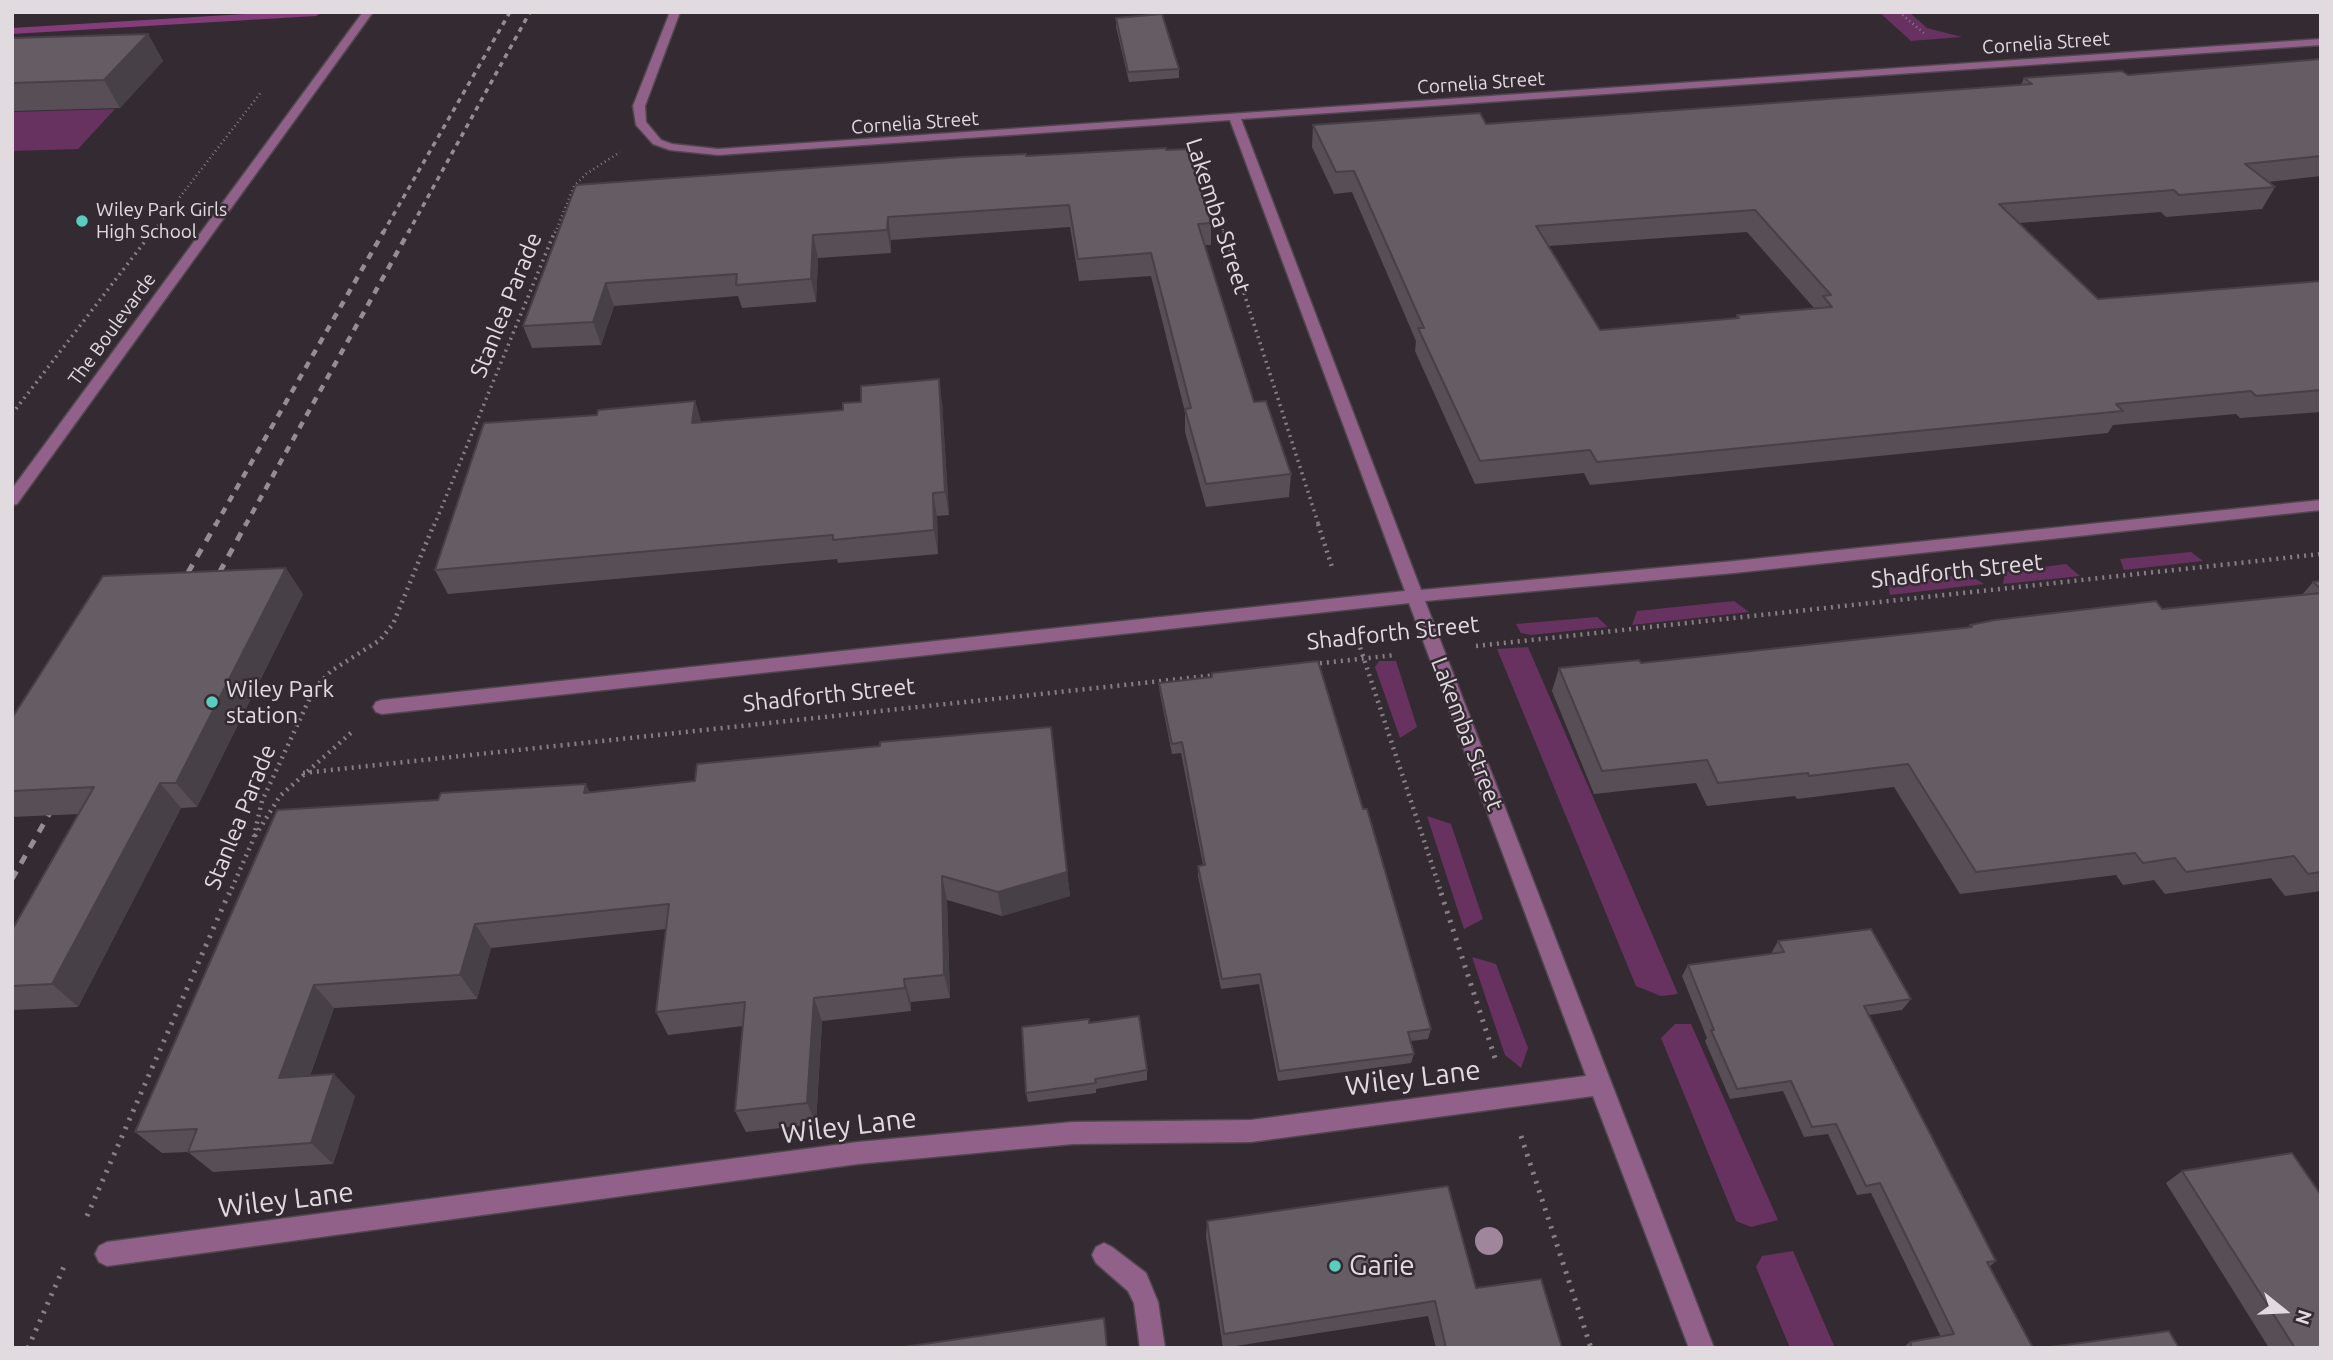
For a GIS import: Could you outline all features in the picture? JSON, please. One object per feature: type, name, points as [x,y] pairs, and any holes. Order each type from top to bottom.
[{"type":"street","name":"The Boulevarde","points":[[12,500],[368,12]]},
{"type":"street","name":"Cornelia Street","points":[[675,12],[639,106],[640,123],[657,142],[670,147],[691,151],[744,152],[2321,42]]},
{"type":"street","name":"Lakemba Street","points":[[1235,118],[1702,1348]]},
{"type":"street","name":"Shadforth Street","points":[[382,707],[1342,603],[1708,569],[2321,505]]},
{"type":"street","name":"Wiley Lane","points":[[107,1254],[858,1153],[1073,1133],[1251,1131],[1600,1085]]},
{"type":"street","points":[[1104,1255],[1137,1282],[1146,1302],[1153,1348]]},
{"type":"path","points":[[12,414],[268,82]]},
{"type":"path","name":"Lakemba Street","points":[[1187,122],[1342,603],[1365,659],[1591,1348]]},
{"type":"path","name":"Stanlea Parade","points":[[85,1220],[253,840],[262,801],[314,689],[331,671],[380,640],[393,624],[574,187],[586,174]]},
{"type":"path","name":"Shadforth Street","points":[[1309,665],[2321,554]]},
{"type":"path","name":"Shadforth Street","points":[[303,773],[1226,674]]},
{"type":"path","points":[[253,840],[280,796],[303,773],[382,707]]},
{"type":"path","points":[[28,1348],[68,1258]]},
{"type":"shaded area","points":[[1879,12],[1909,12],[1927,28],[1962,37],[1911,41]]},
{"type":"shaded area","points":[[115,109],[78,149],[12,151],[12,112]]},
{"type":"shaded area","points":[[2191,552],[2203,561],[2124,570],[2120,559]]},
{"type":"shaded area","points":[[2066,564],[2080,576],[2003,584],[2005,572]]},
{"type":"shaded area","points":[[1967,574],[1984,584],[1890,595],[1888,585]]},
{"type":"shaded area","points":[[1734,601],[1749,612],[1632,625],[1637,611]]},
{"type":"shaded area","points":[[1597,617],[1608,627],[1531,635],[1521,633],[1516,624]]},
{"type":"shaded area","points":[[1528,647],[1678,994],[1661,996],[1636,986],[1497,649]]},
{"type":"shaded area","points":[[1379,661],[1396,661],[1417,727],[1400,738],[1375,667]]},
{"type":"shaded area","points":[[1427,816],[1451,824],[1483,919],[1464,929]]},
{"type":"shaded area","points":[[1472,957],[1496,964],[1528,1048],[1521,1068],[1505,1055]]},
{"type":"shaded area","points":[[1675,1024],[1691,1024],[1778,1220],[1751,1227],[1736,1221],[1661,1038]]},
{"type":"shaded area","points":[[1793,1251],[1835,1348],[1790,1348],[1756,1267],[1762,1256]]},
{"type":"building","points":[[1162,14],[1179,69],[1128,72],[1116,18]]},
{"type":"building","points":[[148,34],[104,80],[12,83],[12,38]]},
{"type":"building","points":[[2321,59],[2321,156],[2245,164],[2275,187],[2179,195],[2174,190],[1999,204],[2098,299],[2321,281],[2321,390],[2256,396],[2251,391],[2116,404],[2123,411],[1597,462],[1590,450],[1480,461],[1418,328],[1424,328],[1354,171],[1336,172],[1313,125],[1480,113],[1486,124],[2032,84],[2024,78],[2122,71],[2128,75]],"holes":[[[1755,210],[1831,295],[1823,296],[1832,307],[1600,330],[1536,226]]]},
{"type":"building","points":[[1188,149],[1211,223],[1198,224],[1254,402],[1266,401],[1291,474],[1206,484],[1185,409],[1191,408],[1151,253],[1078,259],[1069,205],[888,217],[887,230],[813,235],[811,279],[736,285],[737,274],[606,283],[593,322],[523,326],[576,185],[962,157]]},
{"type":"building","points":[[939,379],[945,492],[933,493],[934,530],[833,540],[833,535],[435,570],[484,423],[597,415],[598,410],[695,401],[692,423],[843,410],[843,403],[861,402],[861,386]]},
{"type":"building","points":[[286,568],[176,783],[160,783],[52,984],[12,986],[12,930],[94,787],[12,791],[12,718],[103,576]]},
{"type":"building","points":[[2321,581],[2321,589],[2313,582]]},
{"type":"building","points":[[2321,593],[2321,872],[2308,874],[2294,856],[2186,872],[2175,858],[2143,863],[2135,853],[1976,872],[1908,764],[1718,783],[1707,760],[1602,771],[1559,668],[1639,660],[1641,663],[1972,627],[1970,625],[1995,620],[2156,601],[2162,609]]},
{"type":"building","points":[[1318,661],[1363,809],[1367,809],[1431,1029],[1408,1032],[1414,1054],[1279,1071],[1260,974],[1222,979],[1198,866],[1205,865],[1182,742],[1172,744],[1159,683],[1212,677],[1212,673]]},
{"type":"building","points":[[1051,727],[1067,872],[998,892],[942,876],[944,975],[904,979],[905,988],[814,998],[807,1103],[735,1111],[745,1002],[656,1012],[669,904],[475,924],[460,975],[314,985],[279,1078],[334,1074],[311,1143],[188,1152],[197,1129],[135,1132],[277,810],[438,800],[441,793],[586,784],[584,793],[695,781],[697,764],[880,746],[880,742]]},
{"type":"building","points":[[1871,929],[1911,999],[1864,1006],[1996,1261],[1987,1262],[2033,1348],[1912,1348],[1910,1342],[1954,1334],[1880,1183],[1866,1186],[1836,1124],[1812,1127],[1791,1081],[1737,1089],[1711,1030],[1714,1030],[1688,965],[1784,952],[1778,941]]},
{"type":"building","points":[[1139,1016],[1147,1070],[1095,1079],[1096,1083],[1026,1093],[1022,1027],[1089,1019],[1089,1023]]},
{"type":"building","points":[[2292,1153],[2321,1195],[2321,1348],[2295,1348],[2182,1171]]},
{"type":"building","name":"Garie","points":[[1448,1186],[1476,1288],[1541,1279],[1562,1348],[1446,1348],[1435,1301],[1224,1334],[1207,1221]]},
{"type":"building","points":[[1104,1318],[1107,1348],[896,1348]]},
{"type":"building","points":[[2169,1331],[2179,1348],[2043,1348]]},
{"type":"waterway","points":[[12,31],[316,13]]},
{"type":"railway","points":[[383,233],[510,12]]},
{"type":"railway","points":[[408,233],[530,12]]},
{"type":"railway","points":[[215,526],[384,231]]},
{"type":"railway","points":[[245,526],[409,231]]},
{"type":"railway","points":[[179,588],[216,524]]},
{"type":"railway","points":[[211,588],[246,524]]},
{"type":"railway","points":[[12,879],[59,797]]},
{"type":"place","name":"Wiley Park Girls High School","points":[[82,221]]},
{"type":"place","name":"Wiley Park station","points":[[212,702]]},
{"type":"place","name":"Garie","points":[[1335,1266]]}]
